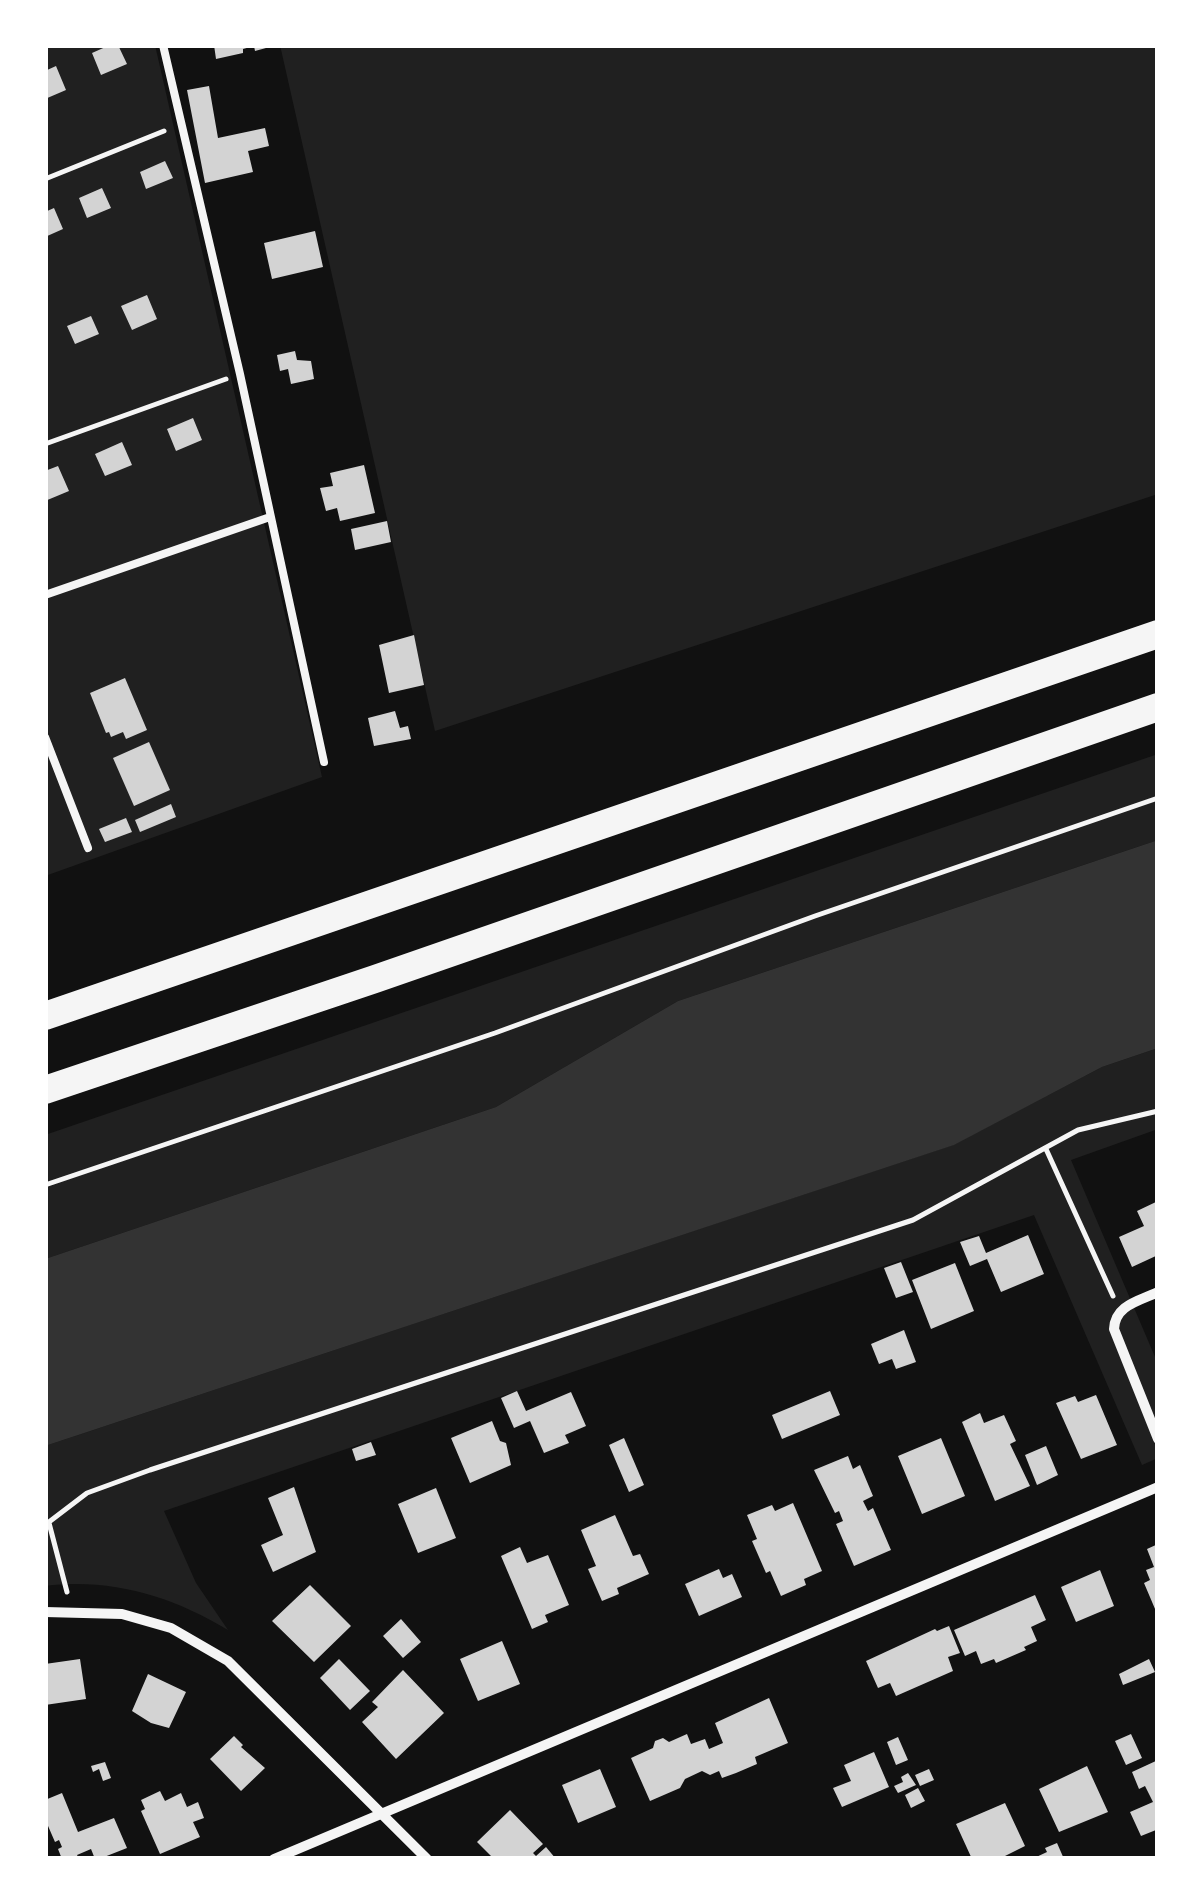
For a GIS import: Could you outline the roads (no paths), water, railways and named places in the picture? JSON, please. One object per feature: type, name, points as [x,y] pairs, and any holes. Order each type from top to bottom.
[{"type":"highway","points":[[45,1016],[1158,634]]},
{"type":"highway","points":[[45,1090],[1158,707]]},
{"type":"street","points":[[1158,1292],[1120,1310],[1114,1318],[1114,1329],[1158,1440]]},
{"type":"street","points":[[274,1859],[1158,1487]]},
{"type":"street","points":[[45,1612],[122,1614],[171,1628],[228,1660],[426,1859]]},
{"type":"lane","points":[[163,45],[240,374],[324,762]]},
{"type":"lane","points":[[45,595],[270,517]]},
{"type":"lane","points":[[45,738],[88,848]]}]
